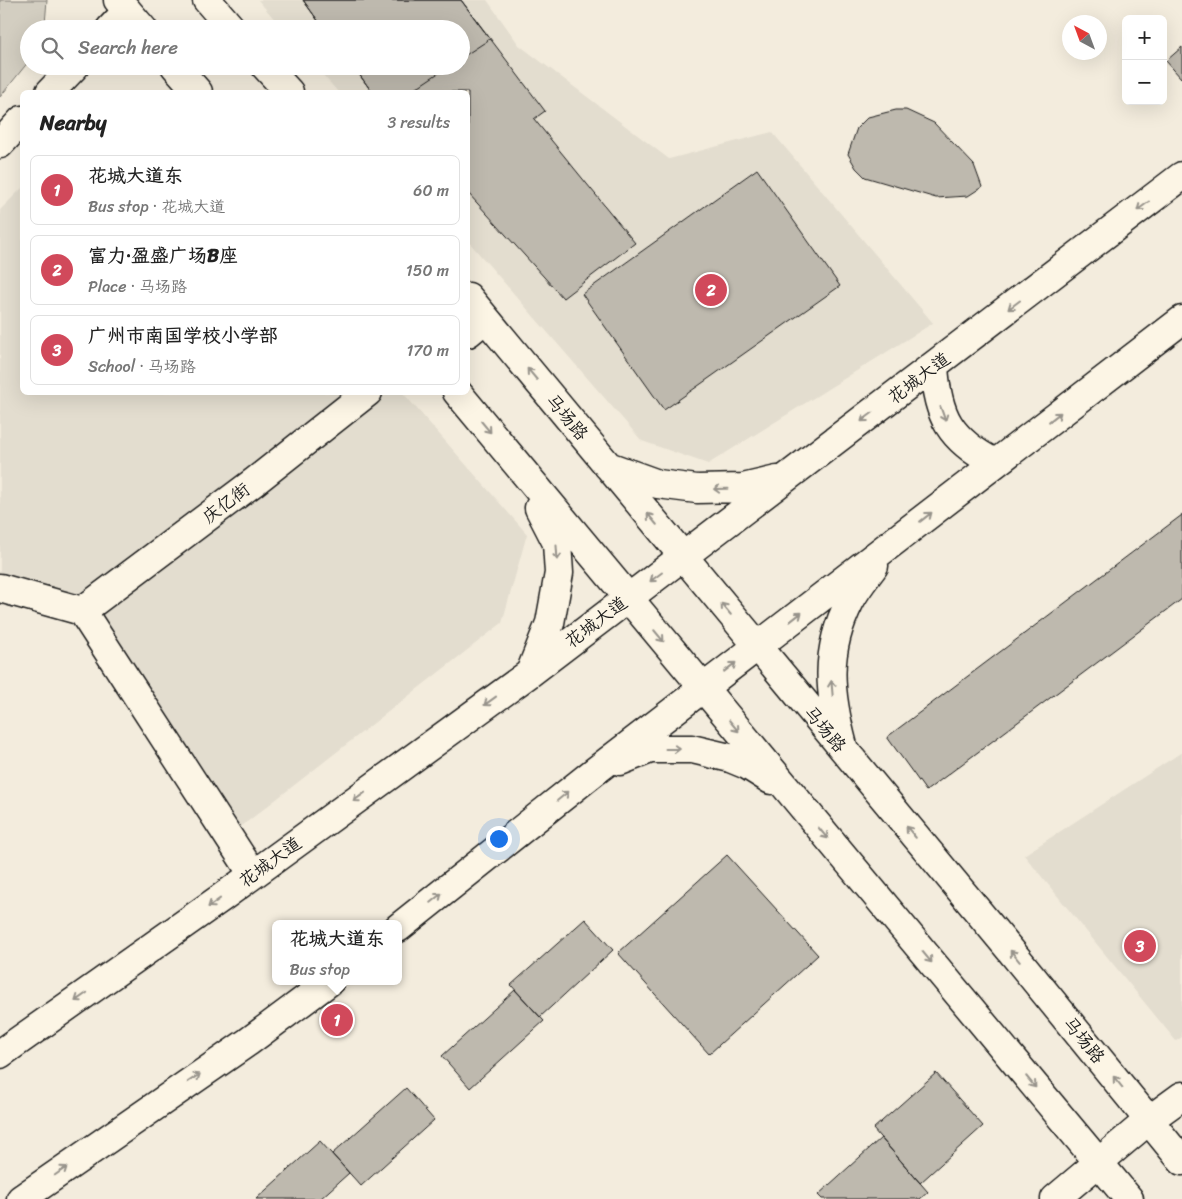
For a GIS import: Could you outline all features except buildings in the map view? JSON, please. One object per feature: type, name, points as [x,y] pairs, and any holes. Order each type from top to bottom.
[{"type":"main road","points":[[207,0],[224,20]]},
{"type":"main road","points":[[52,90],[66,75]]},
{"type":"main road","points":[[183,75],[196,90]]},
{"type":"main road","points":[[273,75],[287,90]]},
{"type":"main road","points":[[0,144],[20,122]]},
{"type":"main road","name":"花城大道","points":[[0,1054],[206,908],[530,672],[1182,176]]},
{"type":"main road","name":"马场路","points":[[470,305],[476,326],[608,466],[1011,950],[1182,1161]]},
{"type":"main road","points":[[402,925],[594,772],[1182,320]]},
{"type":"main road","points":[[934,366],[935,391],[946,422],[961,442],[995,464]]},
{"type":"main road","name":"庆亿街","points":[[82,611],[254,482],[364,395]]},
{"type":"main road","points":[[459,395],[1129,1199]]},
{"type":"main road","points":[[515,462],[557,543],[559,573],[550,622],[530,672]]},
{"type":"main road","points":[[608,466],[658,484],[698,489],[743,488],[786,478]]},
{"type":"main road","points":[[845,752],[833,702],[830,670],[836,636],[850,600],[887,546]]},
{"type":"main road","points":[[0,588],[82,611],[252,873]]},
{"type":"main road","points":[[594,772],[650,749],[692,749],[730,758],[747,765],[763,774],[791,795]]},
{"type":"main road","points":[[21,1199],[248,1042],[325,985]]},
{"type":"main road","points":[[1055,1199],[1149,1120],[1182,1096]]},
{"type":"shaded area","points":[[0,0],[47,0],[45,20],[20,20],[20,72],[0,97]]},
{"type":"shaded area","points":[[258,0],[487,0],[519,45],[669,159],[772,132],[933,323],[708,464],[642,441],[470,243],[470,90],[336,90],[323,75],[470,75],[470,20],[275,20]]},
{"type":"shaded area","points":[[20,190],[20,395],[405,395],[527,534],[502,623],[229,836],[82,611],[0,588],[0,210]]},
{"type":"shaded area","points":[[1182,752],[1182,1037],[1176,1041],[1024,855]]},
{"type":"place","name":"富力·盈盛广场B座","points":[[711,290]]},
{"type":"place","name":"广州市南国学校小学部","points":[[1140,946]]},
{"type":"place","name":"花城大道东","points":[[337,1020]]}]
